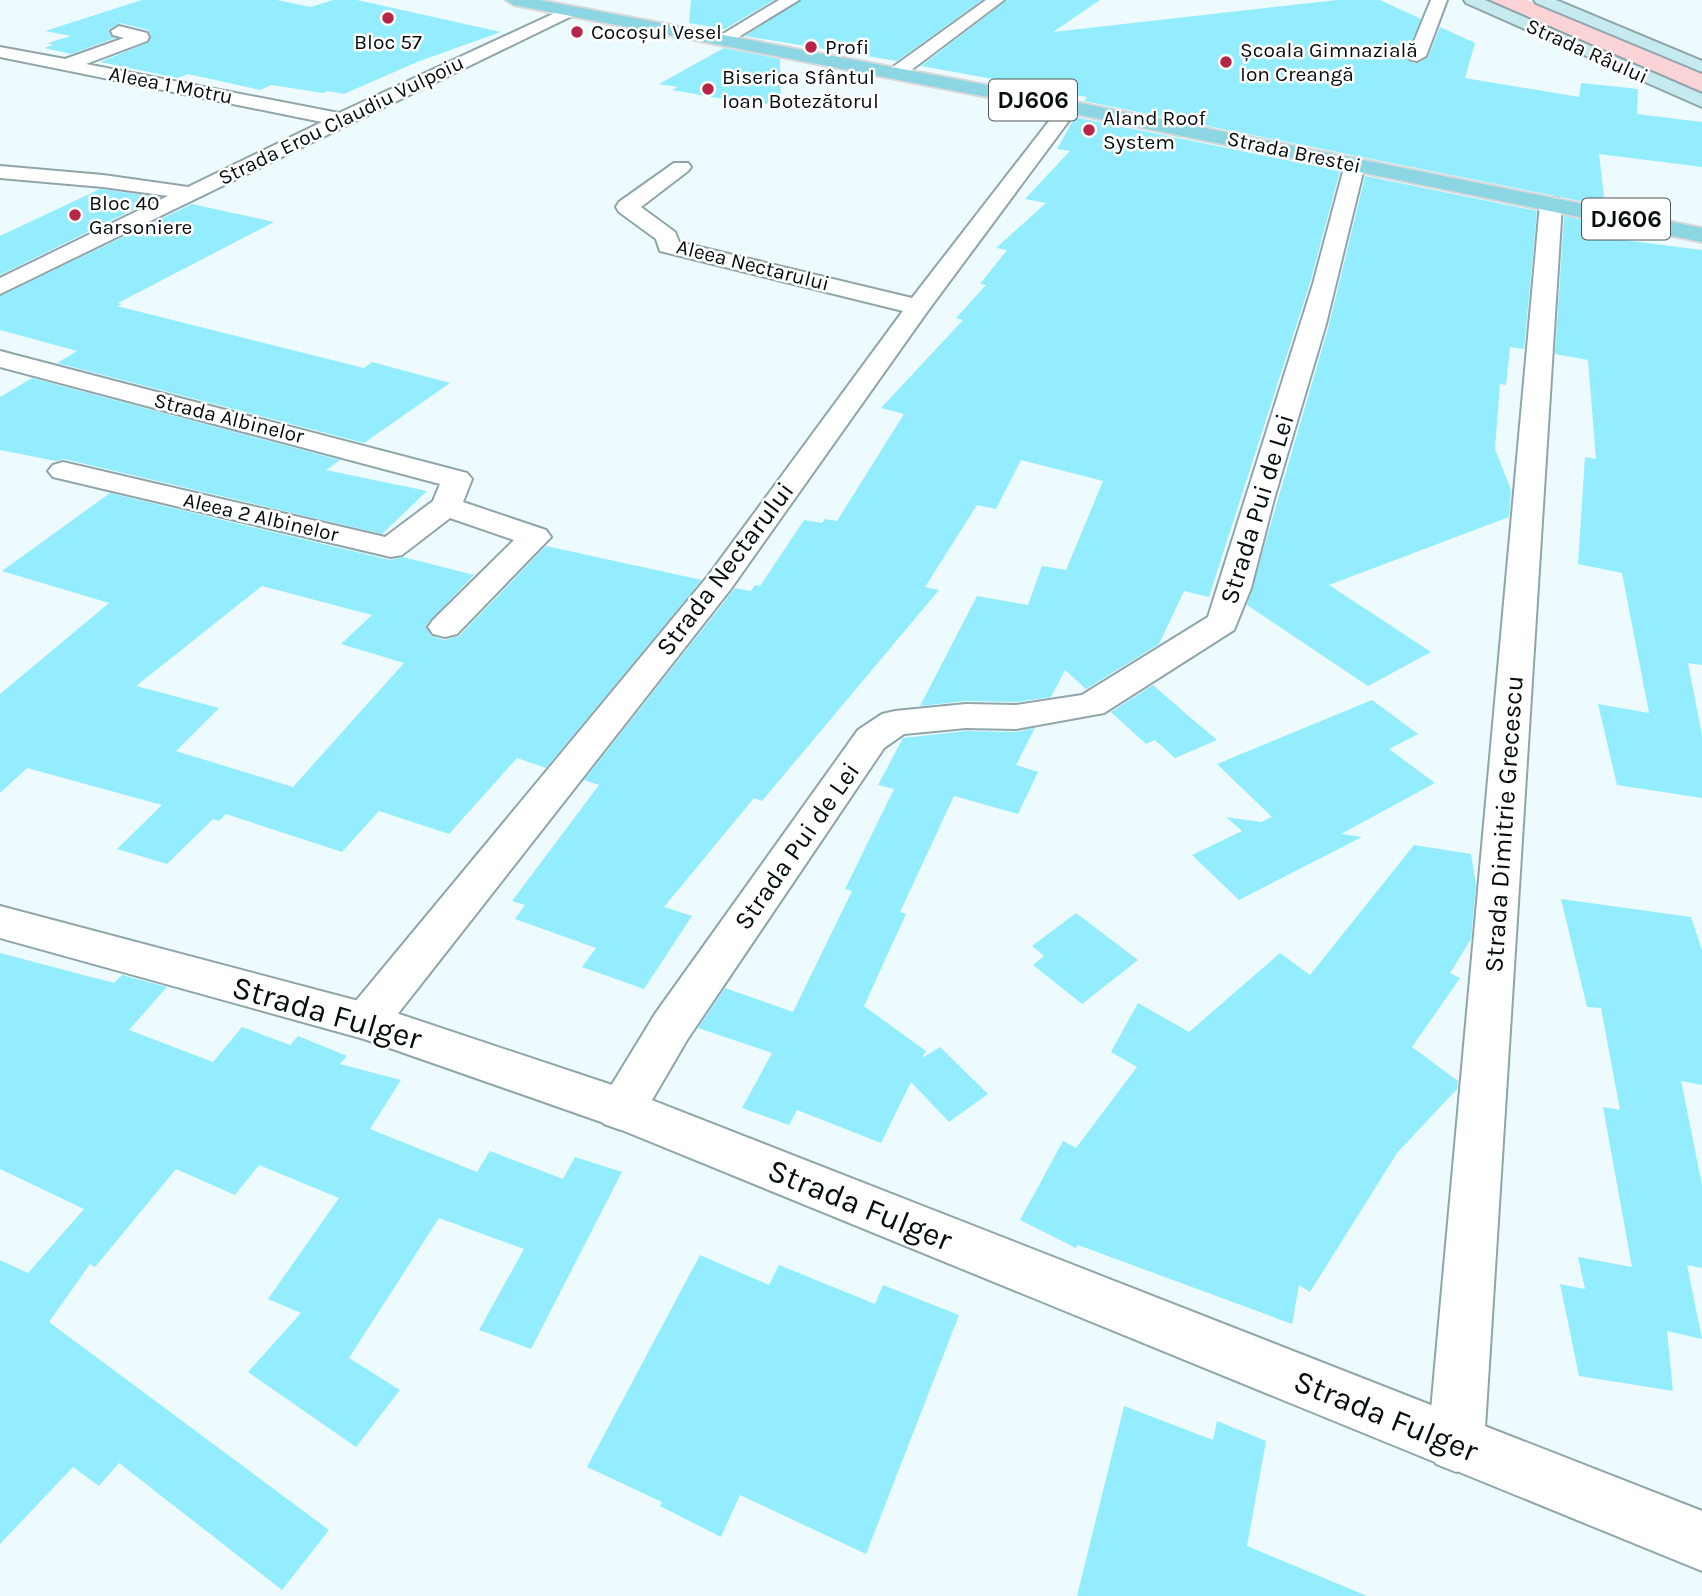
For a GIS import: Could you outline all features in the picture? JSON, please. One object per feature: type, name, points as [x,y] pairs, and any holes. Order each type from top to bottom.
[{"type":"main road","name":"Strada Brestei","points":[[514,0],[1070,107],[1702,235]]},
{"type":"main road","name":"Strada Râului","points":[[1472,0],[1702,101]]},
{"type":"main road","name":"Strada Râului","points":[[1542,0],[1702,68]]},
{"type":"street","points":[[721,40],[791,0]]},
{"type":"street","points":[[896,73],[996,0]]},
{"type":"street","points":[[1417,55],[1439,0]]},
{"type":"street","name":"Strada Erou Claudiu Vulpoiu","points":[[0,287],[428,76],[570,11]]},
{"type":"street","points":[[66,65],[141,37],[119,31]]},
{"type":"street","name":"Aleea 1 Motru","points":[[0,52],[343,120]]},
{"type":"street","name":"Strada Nectarului","points":[[366,1021],[719,583],[918,307],[1070,107]]},
{"type":"street","name":"Strada Pui de Lei","points":[[621,1110],[671,1027],[871,739],[895,723],[966,716],[1016,717],[1091,705],[1222,623],[1231,603],[1252,521],[1315,319],[1355,164]]},
{"type":"street","name":"Aleea Nectarului","points":[[681,167],[627,207],[667,237],[668,246],[918,307]]},
{"type":"street","points":[[0,172],[103,181],[188,194]]},
{"type":"street","name":"Strada Dimitrie Grecescu","points":[[1457,1444],[1551,204]]},
{"type":"street","name":"Strada Albinelor","points":[[0,359],[452,493],[535,537],[445,627]]},
{"type":"street","name":"Aleea 2 Albinelor","points":[[64,471],[391,548],[452,493]]},
{"type":"street","name":"Strada Fulger","points":[[0,922],[366,1021],[621,1110],[1702,1541]]},
{"type":"shaded area","points":[[1486,0],[1527,0],[1702,73],[1702,94]]},
{"type":"building","points":[[142,0],[277,0],[311,7],[333,0],[357,0],[501,32],[417,62],[344,94],[272,85],[260,90],[188,74],[178,78],[100,62],[149,42],[151,36],[148,30],[120,23],[108,30],[115,38],[71,54],[44,48],[53,45],[48,43],[71,36],[45,31]]},
{"type":"building","points":[[691,0],[774,0],[725,29],[689,23]]},
{"type":"building","points":[[801,0],[982,0],[897,61],[745,36]]},
{"type":"building","points":[[1007,0],[1100,0],[1053,32],[1337,0],[1380,0],[1421,19],[1406,55],[1411,63],[1418,63],[1428,57],[1440,27],[1475,43],[1465,78],[1579,97],[1581,83],[1638,89],[1637,114],[1702,122],[1702,167],[1599,154],[1605,206],[1084,101],[1087,97],[1058,92],[1060,91],[921,66]]},
{"type":"building","points":[[724,48],[780,59],[781,104],[746,103],[672,90],[678,87],[659,84]]},
{"type":"building","points":[[1075,117],[1340,171],[1310,283],[1209,597],[1184,591],[1159,644],[1086,689],[1065,670],[1051,697],[1016,702],[966,701],[920,706],[977,596],[1028,605],[1042,566],[1066,570],[1103,481],[1021,460],[996,509],[977,505],[925,587],[939,590],[762,801],[754,798],[664,907],[692,916],[644,989],[582,967],[596,948],[515,919],[525,905],[512,901],[599,785],[584,780],[735,588],[751,591],[755,585],[760,586],[804,520],[822,523],[825,519],[837,521],[904,414],[881,408],[963,320],[956,318],[986,285],[980,284],[1007,250],[996,248],[1046,203],[1025,199],[1070,151],[1057,149]]},
{"type":"building","points":[[1365,176],[1537,211],[1524,349],[1510,347],[1506,385],[1500,384],[1495,449],[1511,490],[1509,517],[1329,585],[1431,652],[1368,686],[1247,605],[1329,325]]},
{"type":"building","name":"Bloc 40 Garsoniere","points":[[100,189],[159,197],[0,275],[0,236]]},
{"type":"building","points":[[192,204],[274,222],[118,303],[122,304],[117,306],[364,368],[372,362],[450,383],[364,443],[57,363],[77,351],[0,330],[0,296]]},
{"type":"building","points":[[1564,216],[1607,225],[1608,238],[1702,250],[1702,665],[1688,663],[1702,735],[1702,798],[1617,785],[1598,704],[1649,713],[1622,573],[1578,564],[1585,457],[1596,459],[1588,360],[1555,354]]},
{"type":"building","points":[[32,378],[340,460],[326,470],[427,491],[382,534],[64,459],[56,461],[0,450],[0,397]]},
{"type":"building","points":[[110,493],[390,560],[403,557],[474,575],[426,625],[431,636],[444,640],[459,636],[546,546],[702,580],[546,768],[517,758],[449,834],[379,811],[342,852],[226,814],[219,821],[213,819],[167,864],[117,849],[162,805],[27,768],[0,793],[0,694],[109,603],[2,571]],"holes":[[[262,586],[372,615],[341,644],[404,663],[293,787],[176,751],[219,708],[136,686]]]},
{"type":"building","points":[[1153,685],[1217,740],[1175,758],[1155,740],[1146,744],[1111,712]]},
{"type":"building","points":[[1372,700],[1418,734],[1389,749],[1435,783],[1341,834],[1362,837],[1239,900],[1192,855],[1242,831],[1226,817],[1261,822],[1272,817],[1217,764]]},
{"type":"building","points":[[1035,728],[1016,765],[1038,772],[1018,814],[954,796],[900,912],[906,914],[864,1006],[926,1051],[922,1058],[940,1047],[988,1094],[949,1122],[911,1082],[881,1143],[797,1110],[789,1125],[742,1108],[772,1053],[698,1028],[725,988],[793,1012],[852,891],[845,889],[894,789],[878,785],[903,738],[966,731],[1016,732]]},
{"type":"building","points":[[1414,845],[1471,854],[1476,885],[1471,939],[1450,973],[1460,978],[1412,1047],[1458,1081],[1457,1089],[1397,1153],[1310,1292],[1299,1285],[1292,1324],[1078,1245],[1076,1248],[1020,1220],[1063,1141],[1076,1148],[1137,1067],[1111,1052],[1138,1003],[1189,1032],[1280,953],[1310,975]]},
{"type":"building","points":[[1561,899],[1691,917],[1702,950],[1702,1085],[1681,1081],[1702,1185],[1702,1268],[1687,1265],[1702,1339],[1667,1331],[1673,1391],[1579,1376],[1560,1284],[1585,1289],[1578,1257],[1632,1267],[1603,1107],[1620,1110],[1601,1008],[1587,1007]]},
{"type":"building","points":[[1076,913],[1138,960],[1082,1004],[1033,965],[1044,956],[1032,946]]},
{"type":"building","points":[[0,953],[114,983],[122,975],[167,987],[129,1030],[213,1062],[242,1027],[290,1045],[298,1036],[347,1056],[340,1064],[401,1080],[370,1129],[477,1172],[490,1151],[563,1179],[575,1157],[622,1172],[531,1349],[479,1330],[524,1249],[439,1218],[349,1358],[400,1390],[356,1447],[248,1372],[301,1313],[268,1299],[339,1198],[259,1165],[235,1195],[176,1169],[95,1267],[90,1264],[49,1322],[329,1530],[282,1590],[119,1463],[99,1486],[73,1467],[0,1544],[0,1260],[28,1273],[84,1209],[0,1169]]},
{"type":"building","points":[[700,1255],[769,1285],[779,1265],[875,1304],[883,1285],[959,1315],[866,1554],[740,1495],[721,1537],[660,1506],[662,1502],[587,1467]]},
{"type":"building","points":[[1124,1406],[1213,1440],[1217,1421],[1266,1441],[1247,1546],[1367,1596],[1077,1596]]},
{"type":"place","name":"Bloc 57","points":[[388,18]]},
{"type":"place","name":"Cocoșul Vesel","points":[[577,32]]},
{"type":"place","name":"Profi","points":[[811,47]]},
{"type":"place","name":"Școala Gimnazială Ion Creangă","points":[[1226,62]]},
{"type":"place","name":"Biserica Sfântul Ioan Botezătorul","points":[[708,89]]},
{"type":"place","name":"Aland Roof System","points":[[1089,130]]},
{"type":"place","name":"Bloc 40 Garsoniere","points":[[75,215]]}]
